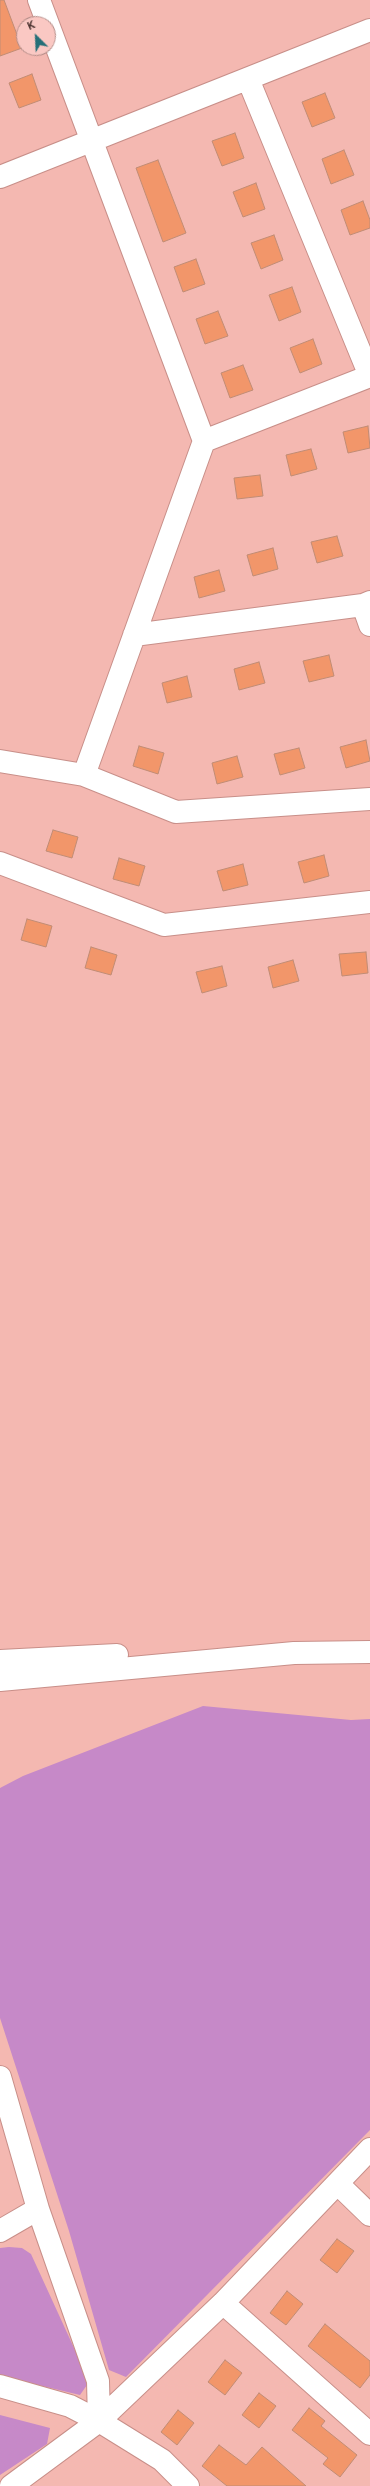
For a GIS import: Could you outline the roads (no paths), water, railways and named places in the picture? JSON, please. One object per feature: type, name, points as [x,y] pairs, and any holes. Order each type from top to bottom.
[{"type":"street","points":[[39,0],[204,441],[84,775]]},
{"type":"street","points":[[0,177],[370,30]]},
{"type":"street","points":[[204,441],[370,376],[248,79]]},
{"type":"street","points":[[134,635],[366,603],[370,625]]},
{"type":"street","points":[[0,761],[84,775],[176,812],[370,799]]},
{"type":"street","points":[[0,863],[164,925],[370,902]]},
{"type":"street","points":[[0,1661],[370,1640]]},
{"type":"street","points":[[0,1680],[294,1653],[370,1652]]},
{"type":"street","points":[[0,2077],[38,2209],[98,2381],[99,2421]]},
{"type":"street","points":[[11,2486],[99,2421],[223,2304],[370,2149]]},
{"type":"street","points":[[338,2184],[370,2215]]},
{"type":"street","points":[[0,2231],[38,2209]]},
{"type":"street","points":[[223,2304],[370,2434]]},
{"type":"street","points":[[0,2386],[70,2406],[99,2421],[162,2460],[188,2486]]}]
